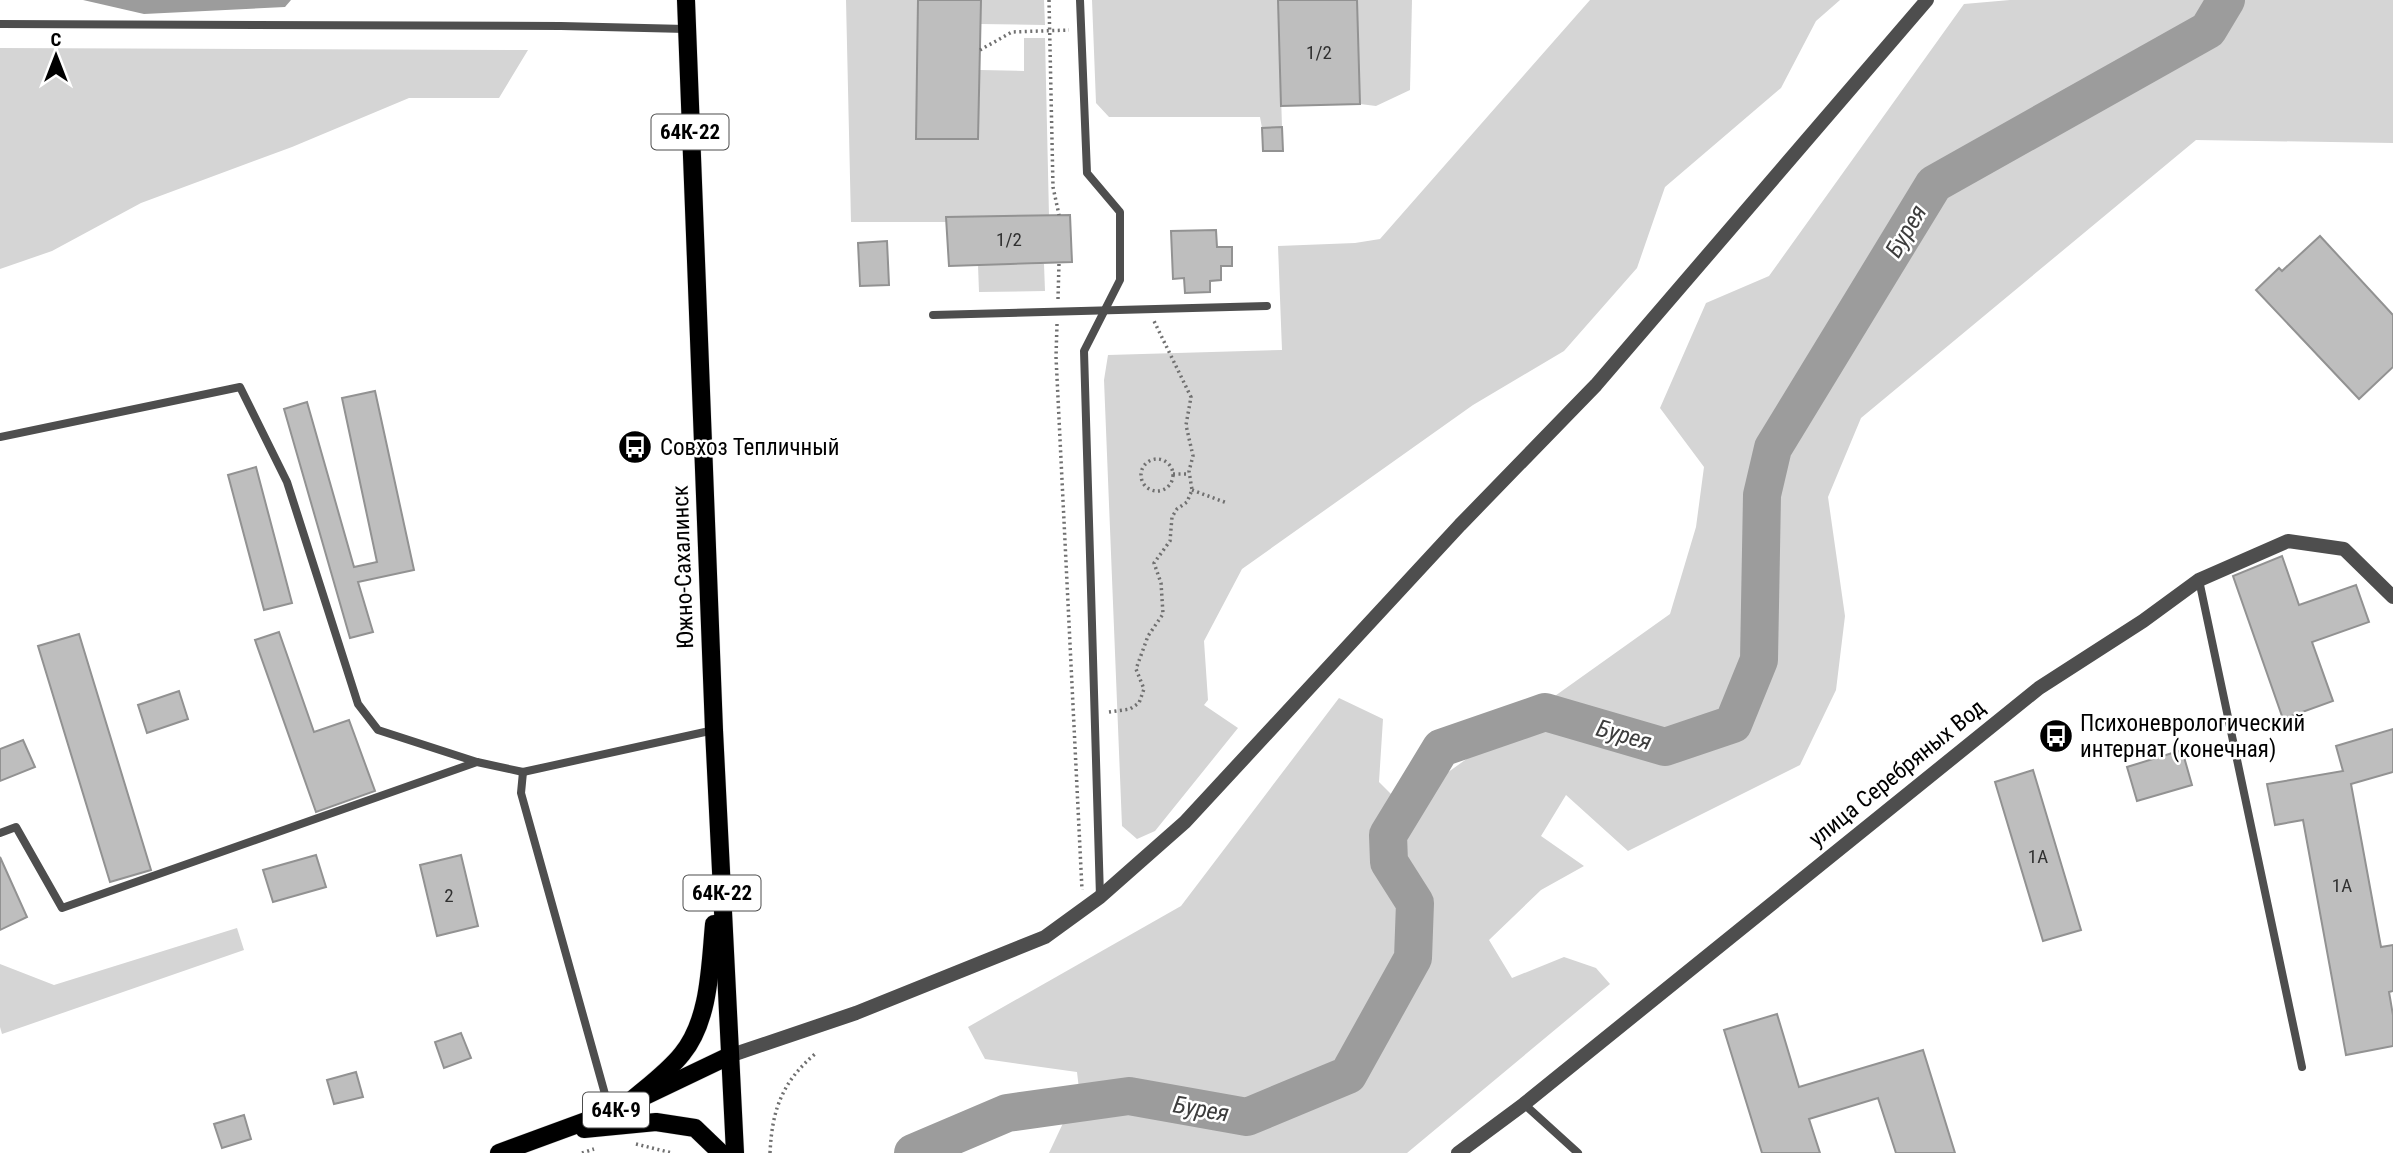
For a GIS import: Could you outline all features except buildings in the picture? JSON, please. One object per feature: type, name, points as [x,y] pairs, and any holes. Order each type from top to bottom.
[{"type":"main road","name":"64К-22","points":[[685,0],[687,29]]},
{"type":"main road","name":"Южно-Сахалинск","points":[[687,29],[714,730]]},
{"type":"main road","name":"64К-22","points":[[714,730],[729,1056]]},
{"type":"main road","points":[[618,1108],[683,1053],[699,1022],[709,976],[720,861]]},
{"type":"main road","points":[[729,1056],[735,1153]]},
{"type":"main road","name":"64К-9","points":[[499,1153],[618,1108],[729,1056]]},
{"type":"main road","points":[[559,1131],[656,1122],[695,1128],[721,1153]]},
{"type":"street","points":[[729,1056],[856,1013],[1045,937],[1100,897],[1185,822],[1460,525],[1596,385],[1927,0]]},
{"type":"street","name":"улица Серебряных Вод","points":[[1458,1153],[1524,1104],[2039,688],[2143,621],[2199,580],[2288,541],[2344,549],[2393,597]]},
{"type":"lane","points":[[1080,0],[1087,173],[1120,212],[1119,280],[1084,351],[1100,897]]},
{"type":"lane","points":[[0,24],[687,29]]},
{"type":"lane","points":[[933,315],[1266,306]]},
{"type":"lane","points":[[0,437],[240,387],[287,482],[358,704],[378,730],[477,762],[523,772],[714,730]]},
{"type":"lane","points":[[2199,580],[2302,1067]]},
{"type":"lane","points":[[0,832],[16,827],[62,908],[477,762]]},
{"type":"lane","points":[[523,772],[521,793],[618,1108]]},
{"type":"lane","points":[[1524,1104],[1578,1153]]},
{"type":"path","points":[[1049,0],[1052,187],[1059,215]]},
{"type":"path","points":[[980,50],[1012,32],[1082,30]]},
{"type":"path","points":[[1059,263],[1056,357],[1083,910]]},
{"type":"path","points":[[1094,714],[1130,709],[1139,703],[1144,689],[1136,668],[1148,636],[1163,614],[1161,583],[1154,563],[1170,541],[1171,517],[1187,502],[1192,490],[1189,474],[1193,456],[1186,425],[1191,397],[1148,310]]},
{"type":"path","points":[[1154,459],[1168,464],[1173,474],[1170,485],[1161,491],[1150,490],[1140,478],[1142,468],[1154,459]]},
{"type":"path","points":[[1173,474],[1189,474]]},
{"type":"path","points":[[1192,490],[1227,503]]},
{"type":"path","points":[[770,1153],[773,1119],[783,1091],[796,1070],[815,1054]]},
{"type":"path","points":[[634,1144],[672,1153]]},
{"type":"path","points":[[582,1153],[603,1148]]},
{"type":"shaded area","points":[[83,0],[291,0],[285,7],[144,14]]},
{"type":"shaded area","points":[[846,0],[918,0],[916,139],[978,138],[980,70],[1024,71],[1024,38],[1045,38],[1049,216],[946,217],[946,222],[851,222]]},
{"type":"shaded area","points":[[981,0],[1044,0],[1045,25],[980,24]]},
{"type":"shaded area","points":[[1092,0],[1278,0],[1282,127],[1262,128],[1260,117],[1109,117],[1096,103]]},
{"type":"shaded area","points":[[1357,0],[1412,0],[1410,90],[1376,106],[1360,104]]},
{"type":"shaded area","points":[[1590,0],[1840,0],[1816,21],[1781,88],[1665,187],[1637,268],[1564,351],[1473,405],[1242,569],[1204,641],[1208,700],[1204,705],[1238,728],[1155,831],[1137,839],[1122,826],[1104,380],[1108,355],[1282,350],[1278,246],[1355,243],[1380,239]]},
{"type":"shaded area","points":[[2010,0],[2393,0],[2393,143],[2196,140],[1861,418],[1828,497],[1845,616],[1836,690],[1800,765],[1628,851],[1566,795],[1541,836],[1584,866],[1541,890],[1489,940],[1512,978],[1564,957],[1596,968],[1610,984],[1407,1153],[1049,1153],[1079,1089],[1077,1072],[985,1059],[968,1027],[1181,906],[1339,698],[1383,719],[1379,782],[1402,805],[1670,614],[1696,527],[1704,467],[1660,408],[1706,303],[1769,276],[1964,4]]},
{"type":"shaded area","points":[[0,48],[528,50],[499,98],[409,98],[292,147],[141,203],[52,251],[0,269]]},
{"type":"shaded area","points":[[1044,264],[1045,291],[979,292],[978,265]]},
{"type":"shaded area","points":[[237,928],[244,950],[2,1034],[0,964],[54,985]]},
{"type":"waterway","name":"Бурея","points":[[913,1153],[1007,1113],[1129,1096],[1247,1117],[1348,1075],[1413,958],[1415,903],[1389,862],[1388,835],[1441,748],[1545,712],[1665,747],[1733,724],[1759,660],[1762,495],[1773,448],[1934,184],[2208,30],[2226,0]]},
{"type":"place","name":"Совхоз Тепличный","points":[[635,447]]},
{"type":"place","name":"Психоневрологический интернат (конечная)","points":[[2056,736]]}]
